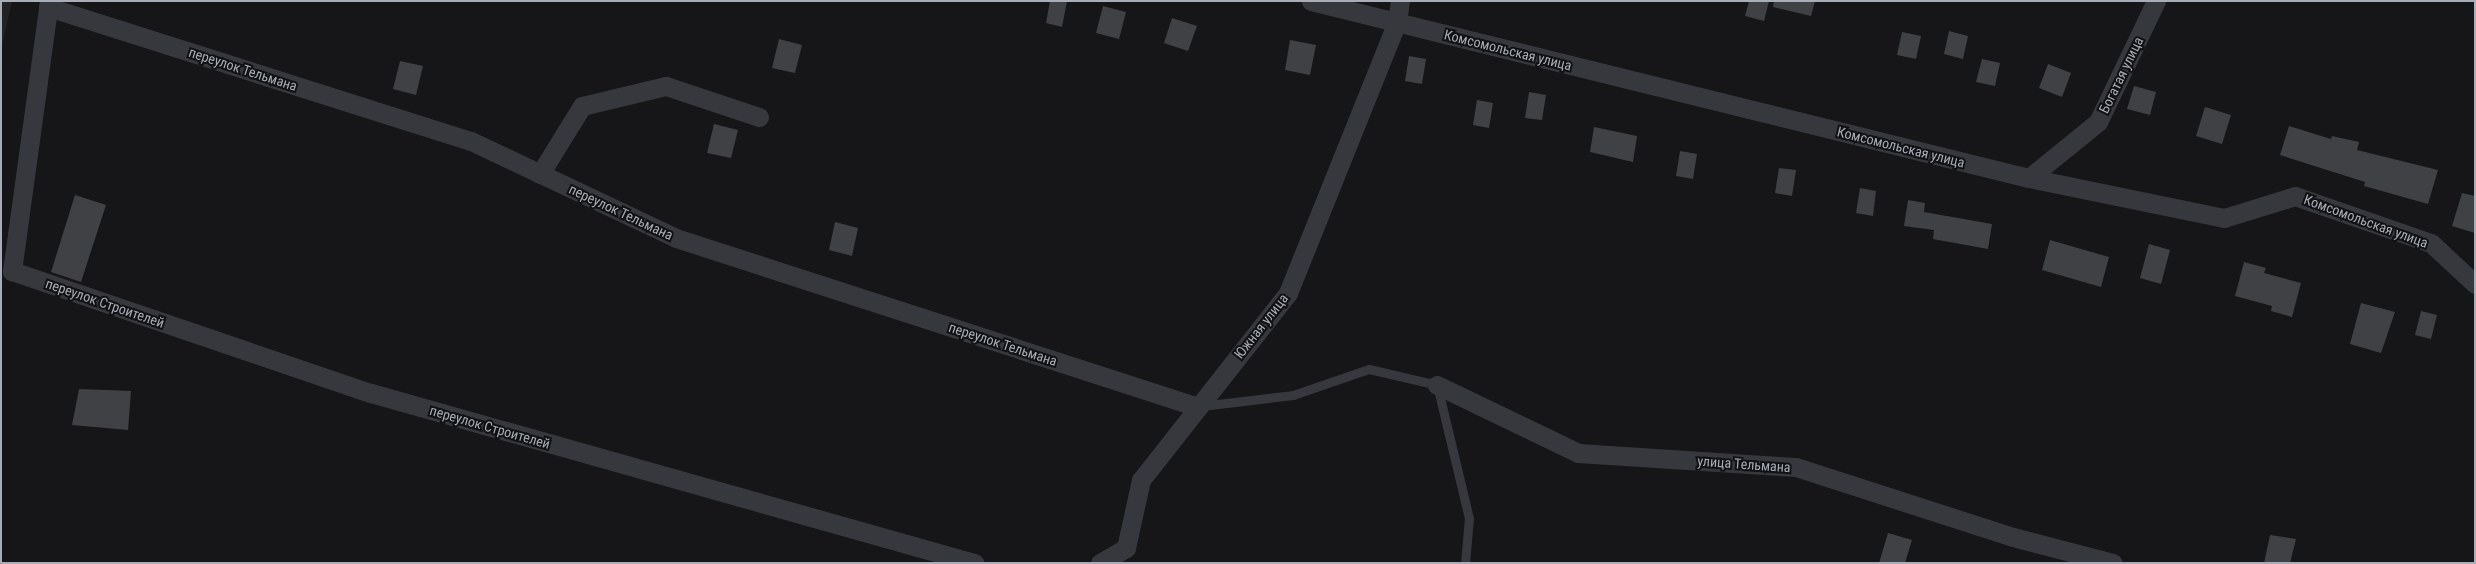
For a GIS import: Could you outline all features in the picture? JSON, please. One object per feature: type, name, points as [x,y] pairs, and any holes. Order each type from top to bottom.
[{"type":"street","name":"Комсомольская улица","points":[[1311,1],[2029,178],[2224,218],[2295,196],[2431,243],[2475,284]]},
{"type":"street","name":"Южная улица","points":[[1100,563],[1126,548],[1141,480],[1288,293],[1397,22],[1400,1]]},
{"type":"street","name":"Богатая улица","points":[[2029,178],[2098,122],[2156,1]]},
{"type":"street","name":"переулок Тельмана","points":[[49,4],[471,141],[676,238],[1198,407]]},
{"type":"street","name":"переулок Строителей","points":[[49,4],[12,272],[372,393],[974,563]]},
{"type":"street","points":[[540,174],[582,106],[666,86],[759,117]]},
{"type":"street","name":"улица Тельмана","points":[[1437,385],[1578,453],[1796,466],[2013,537],[2113,563]]},
{"type":"lane","points":[[1198,407],[1293,396],[1369,369],[1437,385],[1468,518],[1465,563]]},
{"type":"shaded area","points":[[1,1],[12,1],[1,50]]},
{"type":"building","points":[[1050,1],[1067,1],[1062,27],[1046,23]]},
{"type":"building","points":[[1749,1],[1769,1],[1764,21],[1745,16]]},
{"type":"building","points":[[1774,1],[1815,1],[1811,16],[1773,7]]},
{"type":"building","points":[[1103,6],[1126,12],[1119,39],[1096,33]]},
{"type":"building","points":[[1172,18],[1197,26],[1188,51],[1164,43]]},
{"type":"building","points":[[1949,31],[1968,36],[1963,59],[1944,54]]},
{"type":"building","points":[[1902,32],[1921,36],[1916,59],[1897,55]]},
{"type":"building","points":[[779,39],[802,45],[795,73],[772,68]]},
{"type":"building","points":[[1290,40],[1316,45],[1310,75],[1285,70]]},
{"type":"building","points":[[1409,56],[1426,59],[1422,84],[1405,81]]},
{"type":"building","points":[[1982,59],[2000,63],[1995,86],[1976,82]]},
{"type":"building","points":[[400,61],[423,66],[416,95],[393,89]]},
{"type":"building","points":[[2048,64],[2071,73],[2062,97],[2039,88]]},
{"type":"building","points":[[2134,86],[2156,92],[2150,115],[2127,109]]},
{"type":"building","points":[[1529,92],[1546,95],[1542,120],[1525,118]]},
{"type":"building","points":[[1477,100],[1493,103],[1489,128],[1473,125]]},
{"type":"building","points":[[2205,107],[2231,115],[2222,144],[2196,136]]},
{"type":"building","points":[[714,124],[738,130],[731,158],[707,153]]},
{"type":"building","points":[[2289,126],[2331,139],[2332,136],[2359,142],[2357,150],[2438,170],[2428,204],[2364,186],[2365,182],[2280,155]]},
{"type":"building","points":[[1594,127],[1637,136],[1633,162],[1590,152]]},
{"type":"building","points":[[1680,151],[1697,154],[1693,179],[1676,176]]},
{"type":"building","points":[[1779,168],[1796,170],[1792,196],[1775,193]]},
{"type":"building","points":[[1860,188],[1876,191],[1873,216],[1856,213]]},
{"type":"building","points":[[2462,193],[2475,196],[2475,233],[2452,226]]},
{"type":"building","points":[[75,195],[106,205],[81,282],[51,272]]},
{"type":"building","points":[[1908,200],[1925,203],[1924,212],[1992,224],[1988,249],[1933,239],[1934,230],[1904,226]]},
{"type":"building","points":[[835,222],[858,228],[852,256],[829,250]]},
{"type":"building","points":[[2050,240],[2109,257],[2101,287],[2042,270]]},
{"type":"building","points":[[2149,244],[2170,250],[2161,284],[2140,278]]},
{"type":"building","points":[[2244,262],[2266,268],[2264,273],[2301,283],[2292,317],[2271,311],[2272,306],[2235,296]]},
{"type":"building","points":[[2361,303],[2395,312],[2381,353],[2350,344]]},
{"type":"building","points":[[2421,311],[2437,315],[2431,339],[2415,335]]},
{"type":"building","points":[[79,389],[131,391],[128,430],[72,425]]},
{"type":"building","points":[[1888,533],[1912,540],[1905,563],[1879,563]]},
{"type":"building","points":[[2270,535],[2296,539],[2290,563],[2264,563]]}]
